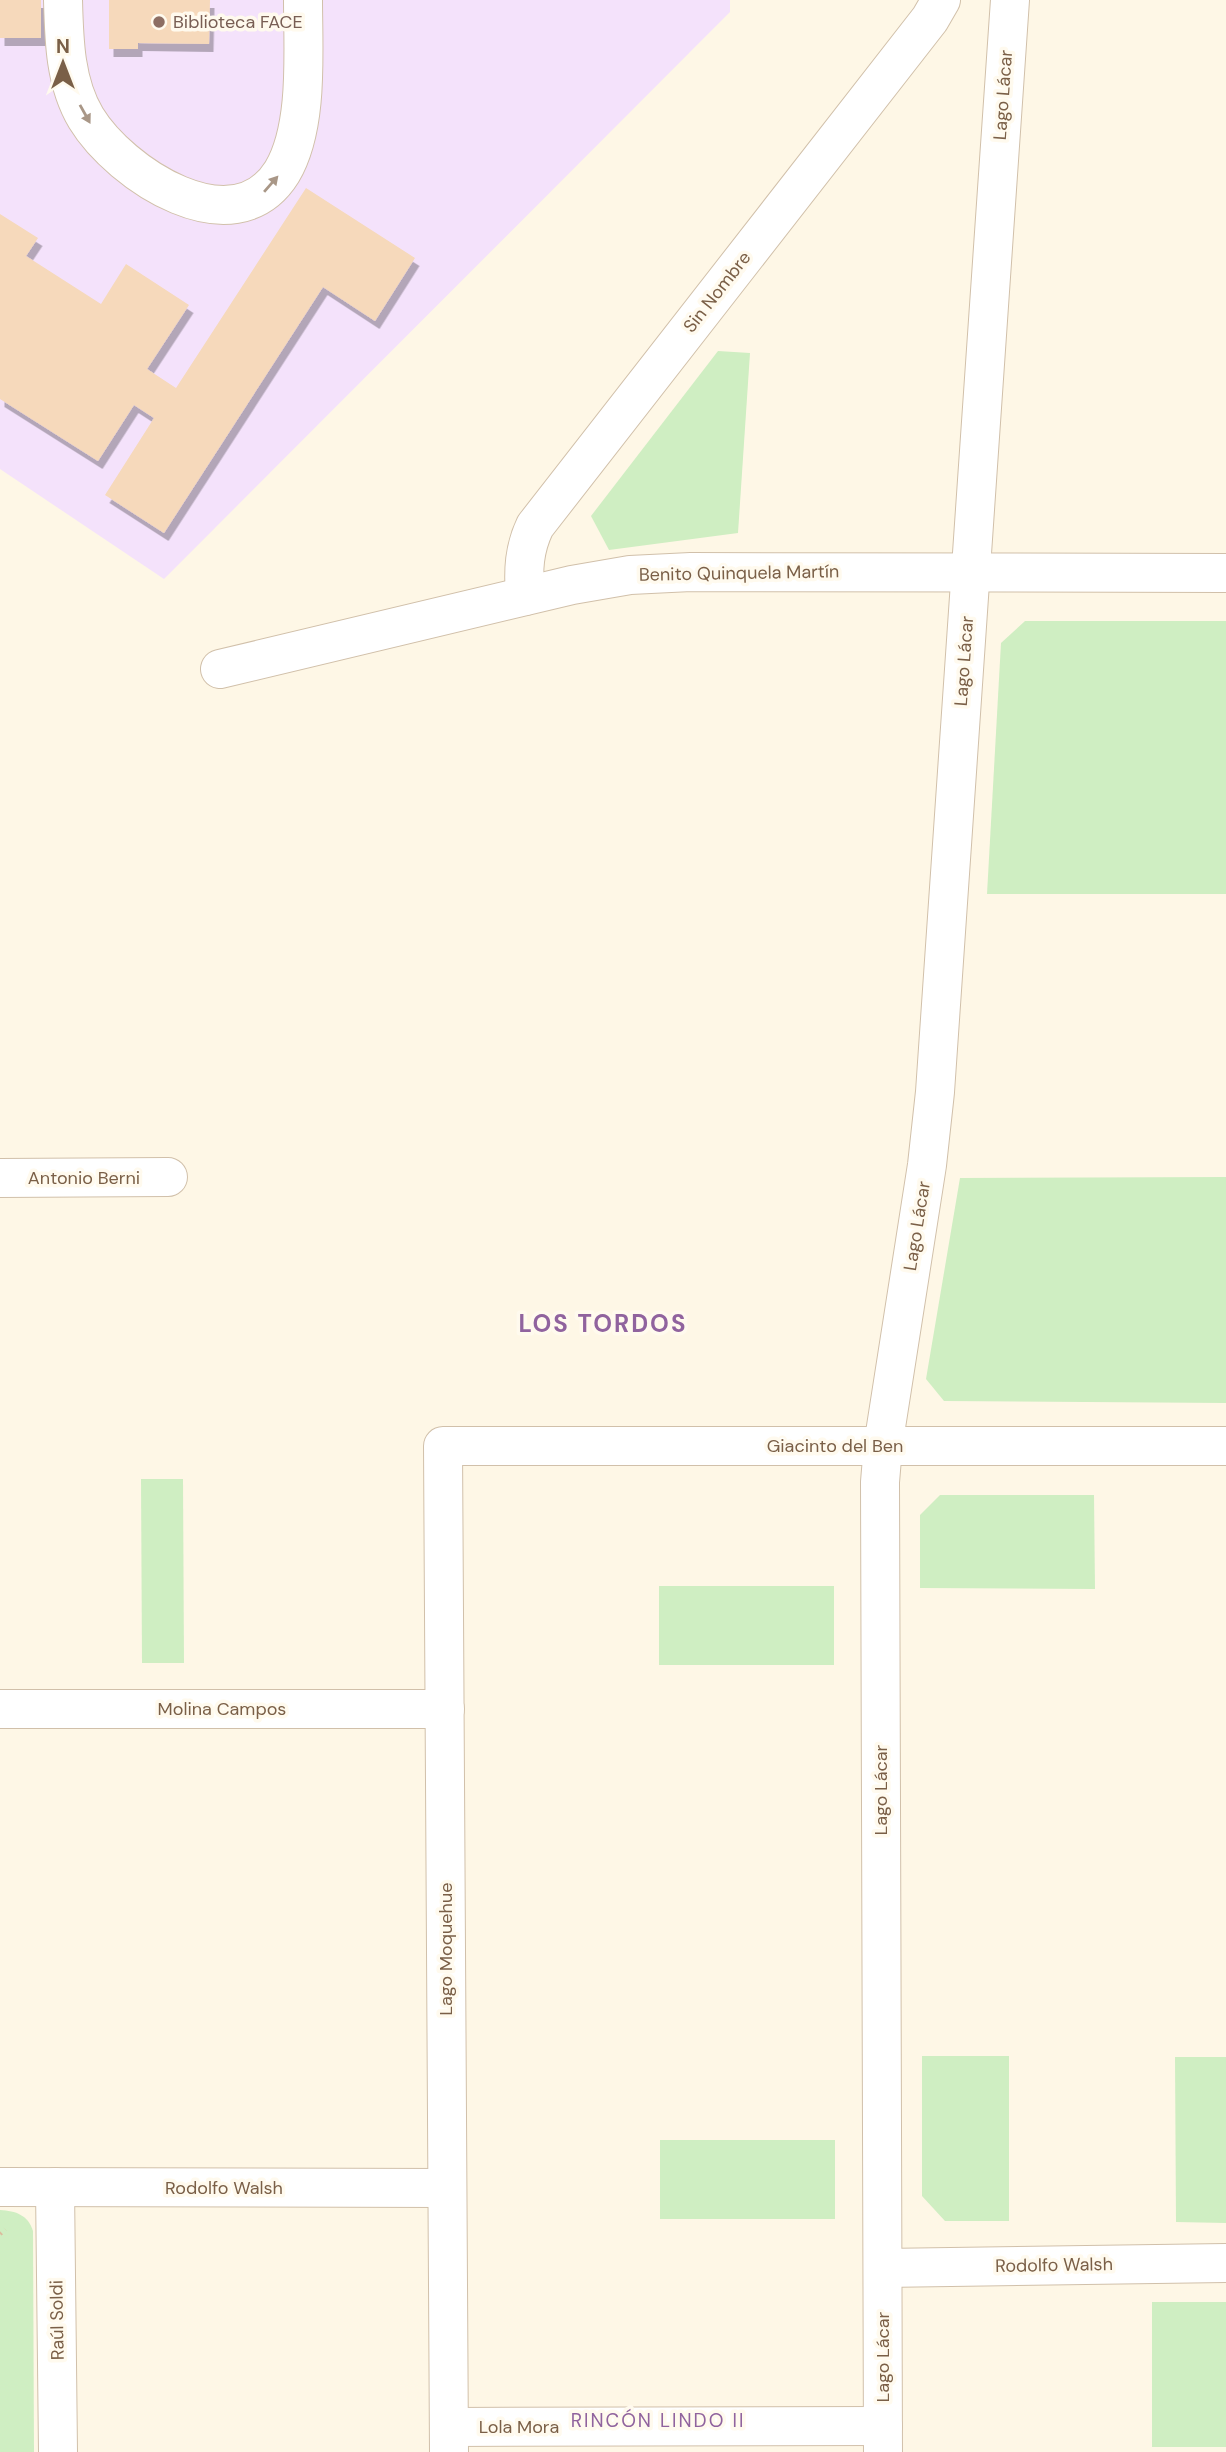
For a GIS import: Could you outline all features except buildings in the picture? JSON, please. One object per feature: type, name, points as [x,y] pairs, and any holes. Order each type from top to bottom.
[{"type":"street","points":[[63,0],[67,60],[74,92],[87,118],[107,146],[128,165],[178,194],[202,203],[228,205],[249,201],[268,190],[283,171],[292,149],[301,93],[303,0]]},
{"type":"street","name":"Sin Nombre","points":[[525,596],[524,564],[529,538],[535,526],[930,19],[940,0]]},
{"type":"street","name":"Lago Lácar","points":[[883,2439],[880,1482],[883,1446],[927,1165],[935,1092],[1010,0]]},
{"type":"street","name":"Benito Quinquela Martín","points":[[220,669],[601,579],[660,573],[1226,573]]},
{"type":"street","name":"Antonio Berni","points":[[0,1178],[168,1177]]},
{"type":"street","name":"Giacinto del Ben","points":[[443,1446],[1226,1446]]},
{"type":"street","name":"Lago Moquehue","points":[[443,1446],[449,2439]]},
{"type":"street","name":"Molina Campos","points":[[0,1709],[445,1709]]},
{"type":"street","name":"Rodolfo Walsh","points":[[0,2187],[447,2188]]},
{"type":"street","name":"Raúl Soldi","points":[[55,2187],[58,2452]]},
{"type":"street","name":"Rodolfo Walsh","points":[[883,2268],[1226,2263]]},
{"type":"street","name":"Lola Mora","points":[[449,2439],[883,2439]]},
{"type":"path","points":[[0,2234],[5,2229]]},
{"type":"shaded area","points":[[0,0],[730,0],[730,12],[164,579],[0,469]]},
{"type":"green space","points":[[718,351],[750,353],[738,533],[609,550],[591,516]]},
{"type":"green space","points":[[1025,621],[1226,621],[1226,894],[987,894],[1001,643]]},
{"type":"green space","points":[[1226,1177],[1226,1403],[944,1401],[926,1379],[960,1178]]},
{"type":"green space","points":[[141,1479],[183,1479],[184,1663],[142,1663]]},
{"type":"green space","points":[[940,1495],[1094,1495],[1095,1589],[920,1588],[920,1515]]},
{"type":"green space","points":[[659,1586],[834,1586],[834,1665],[659,1665]]},
{"type":"green space","points":[[922,2056],[1009,2056],[1009,2221],[945,2221],[922,2196]]},
{"type":"green space","points":[[1175,2057],[1226,2057],[1226,2223],[1176,2222]]},
{"type":"green space","points":[[660,2140],[835,2140],[835,2219],[660,2219]]},
{"type":"green space","points":[[0,2210],[21,2215],[33,2231],[34,2452],[0,2452]]},
{"type":"green space","points":[[1152,2302],[1226,2302],[1226,2447],[1152,2447]]},
{"type":"place","name":"Biblioteca FACE","points":[[159,22]]},
{"type":"district","name":"LOS TORDOS","points":[[603,1323]]},
{"type":"district","name":"RINCÓN LINDO II","points":[[658,2420]]}]
